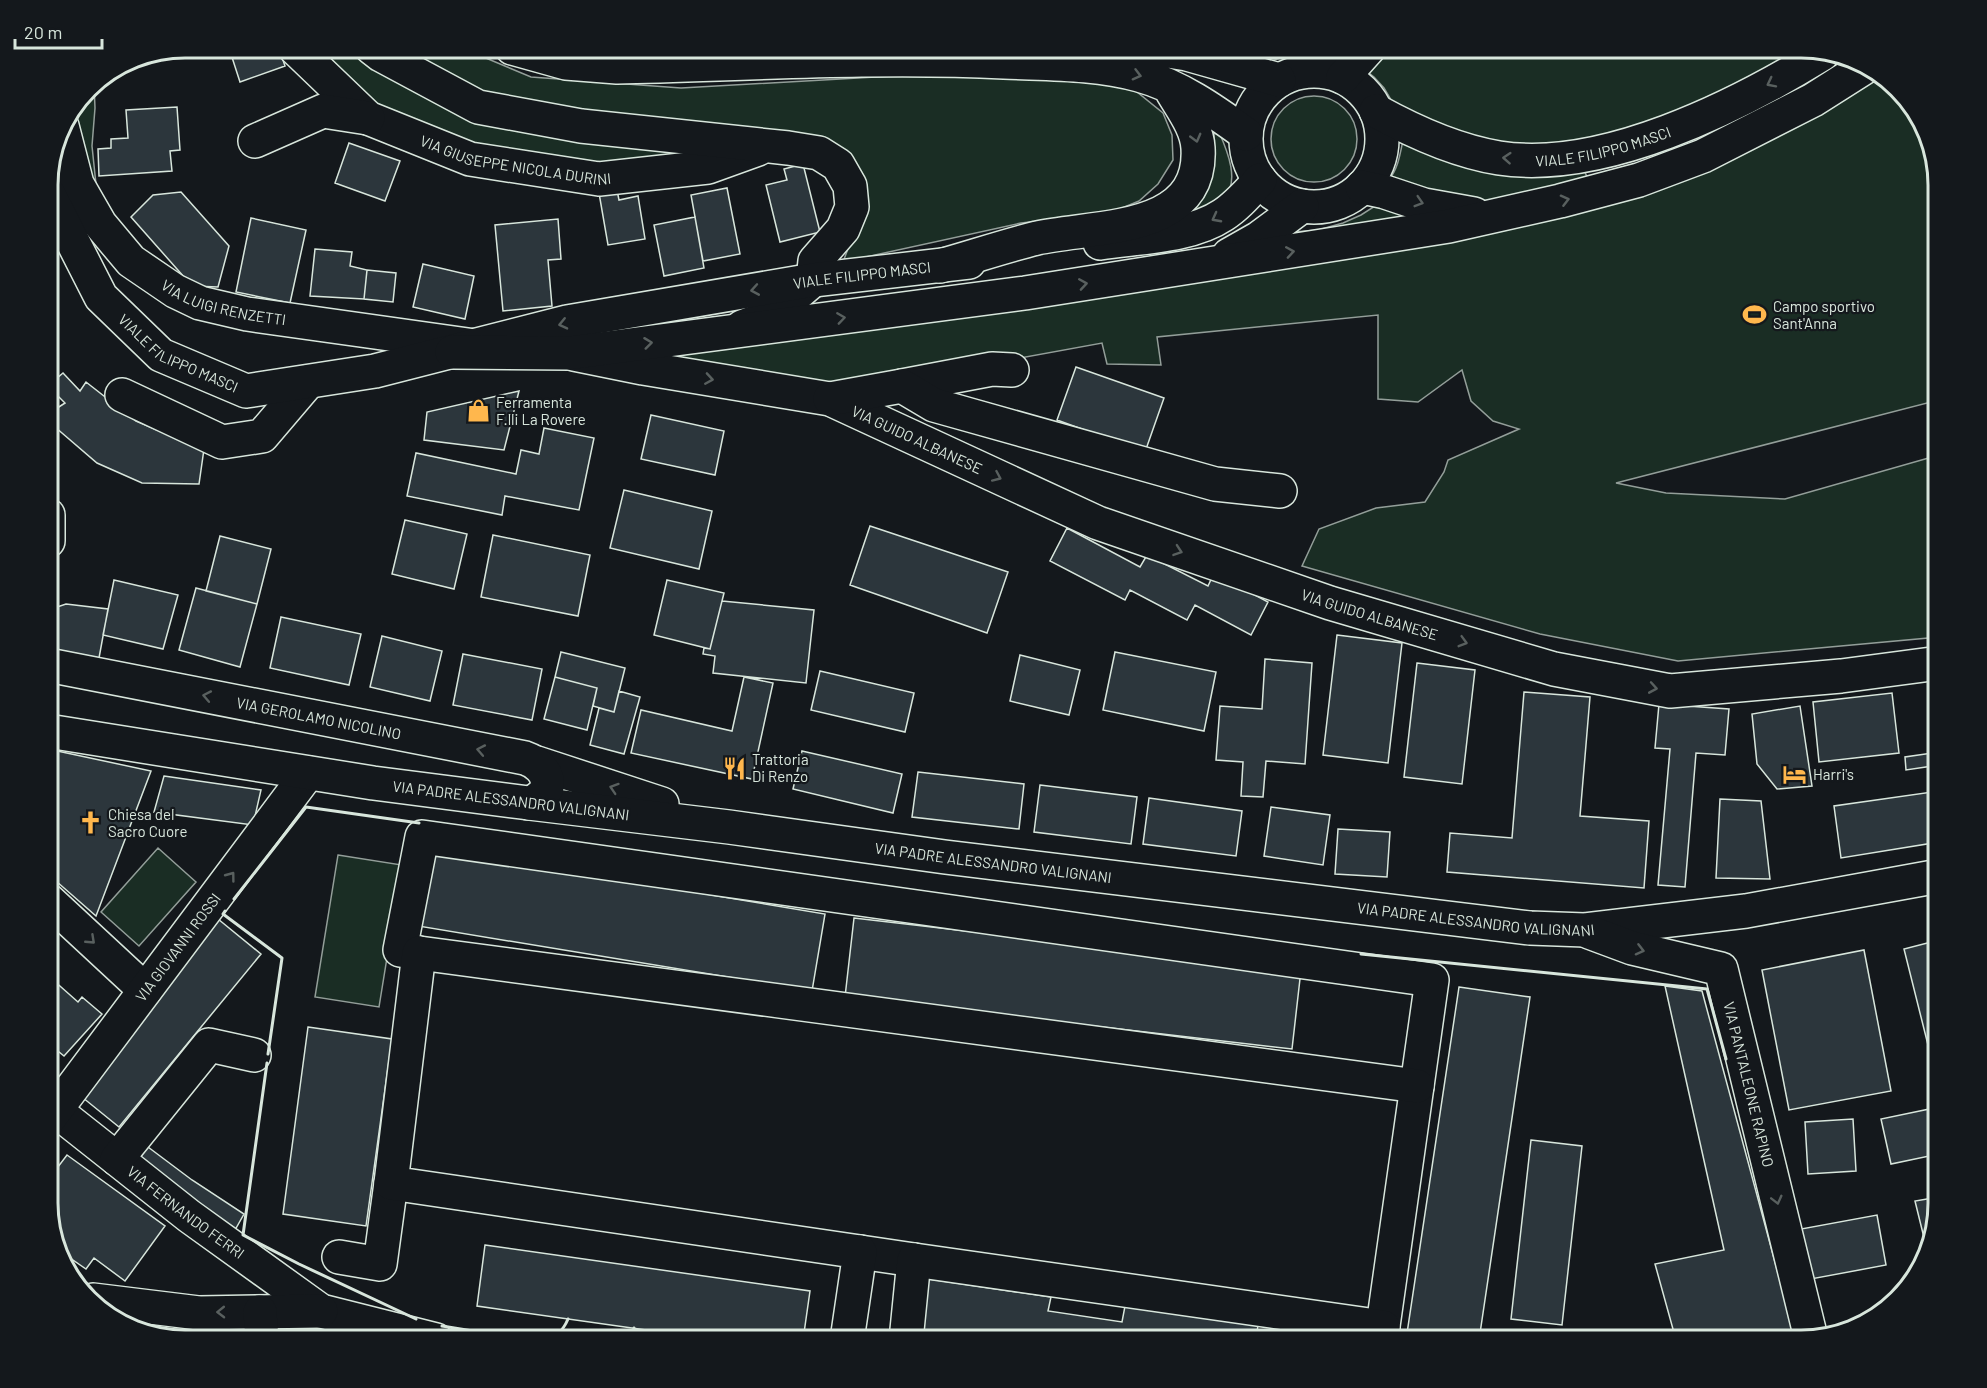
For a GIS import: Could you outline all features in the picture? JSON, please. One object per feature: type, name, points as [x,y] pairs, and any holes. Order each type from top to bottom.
[{"type":"main road","name":"VIA GIUSEPPE NICOLA DURINI","points":[[306,58],[368,118],[470,159],[599,179],[708,167],[765,146]]},
{"type":"main road","name":"VIA GIUSEPPE NICOLA DURINI","points":[[387,58],[478,107],[581,126],[819,153],[838,165],[850,186],[852,207],[843,229],[814,261],[813,280]]},
{"type":"main road","points":[[548,58],[566,63],[617,67],[934,59],[1104,69],[1141,75],[1169,86],[1202,104],[1246,134]]},
{"type":"main road","points":[[934,59],[942,58]]},
{"type":"main road","points":[[1201,58],[1279,81]]},
{"type":"main road","points":[[1343,77],[1360,58]]},
{"type":"main road","name":"VIALE FILIPPO MASCI","points":[[1376,111],[1460,149],[1500,158],[1546,160],[1591,154],[1630,145],[1729,105],[1813,59]]},
{"type":"main road","points":[[1310,71],[1327,72],[1343,77],[1368,97],[1376,111],[1381,127],[1382,143],[1379,160],[1362,187],[1349,197],[1334,204],[1318,207],[1302,206],[1286,201],[1260,180],[1252,166],[1247,150],[1246,134],[1249,118],[1256,103],[1266,90],[1294,74],[1310,71]]},
{"type":"main road","name":"VIALE FILIPPO MASCI","points":[[464,349],[569,353],[1025,293],[1449,226],[1640,180],[1703,156],[1813,100],[1857,72]]},
{"type":"main road","points":[[940,266],[1038,238],[1141,222],[1175,205],[1195,176],[1198,145],[1195,132],[1169,86]]},
{"type":"main road","points":[[255,141],[323,111],[368,118]]},
{"type":"main road","name":"VIA LUIGI RENZETTI","points":[[66,143],[77,184],[100,224],[131,261],[175,291],[200,303],[247,314],[464,349]]},
{"type":"main road","name":"VIALE FILIPPO MASCI","points":[[59,215],[101,297],[161,355],[246,391],[375,371],[567,322],[813,280],[940,266],[1187,230],[1221,216],[1239,203],[1260,180]]},
{"type":"main road","name":"VIALE FILIPPO MASCI","points":[[1362,187],[1425,204],[1488,217]]},
{"type":"main road","name":"VIALE FILIPPO MASCI","points":[[1211,264],[1259,238],[1302,206]]},
{"type":"main road","points":[[729,333],[771,316],[813,280]]},
{"type":"main road","name":"VIA GUIDO ALBANESE","points":[[569,353],[643,368],[830,399],[905,436],[1098,524],[1330,603],[1554,669],[1670,691],[1841,676],[1928,664]]},
{"type":"main road","points":[[902,386],[992,369],[1012,370]]},
{"type":"main road","points":[[122,394],[222,442],[262,436],[308,381]]},
{"type":"main road","points":[[902,386],[934,405],[1215,484],[1280,491]]},
{"type":"main road","name":"VIA GUIDO ALBANESE","points":[[830,399],[902,386]]},
{"type":"main road","name":"VIA GEROLAMO NICOLINO","points":[[59,667],[525,758],[729,827]]},
{"type":"main road","name":"VIA PADRE ALESSANDRO VALIGNANI","points":[[59,733],[308,773],[968,860],[1530,928],[1585,930],[1746,911],[1928,878]]},
{"type":"main road","points":[[529,802],[539,798],[547,785],[545,773],[537,763]]},
{"type":"main road","name":"VIA GIOVANNI ROSSI","points":[[59,1106],[308,773]]},
{"type":"main road","points":[[1383,1330],[1432,980],[422,837],[400,950],[1417,1086]]},
{"type":"main road","points":[[59,910],[145,990]]},
{"type":"main road","name":"VIA PANTALEONE RAPINO","points":[[1585,930],[1632,948],[1720,969],[1809,1329]]},
{"type":"main road","points":[[339,1257],[380,1264],[419,953]]},
{"type":"main road","points":[[117,1159],[209,1045],[254,1055]]},
{"type":"main road","name":"VIA FERNANDO FERRI","points":[[59,1120],[117,1159],[189,1216],[321,1311],[396,1330]]},
{"type":"main road","points":[[391,1183],[914,1260],[1357,1330]]},
{"type":"main road","points":[[848,1330],[860,1252]]},
{"type":"main road","points":[[907,1330],[914,1260]]},
{"type":"main road","name":"VIA FERNANDO FERRI","points":[[107,1302],[199,1313],[261,1326],[321,1311]]},
{"type":"green space","points":[[315,58],[486,58],[531,77],[681,88],[928,74],[1041,74],[1132,88],[1163,113],[1172,135],[1173,160],[1158,184],[1139,201],[1110,213],[1021,223],[843,262],[855,230],[836,151],[611,174],[488,157],[345,91]]},
{"type":"green space","points":[[1255,58],[1280,58],[1271,61]]},
{"type":"green space","points":[[1345,58],[1785,58],[1715,101],[1567,148],[1480,142],[1394,105],[1384,88],[1364,69]]},
{"type":"green space","points":[[1867,77],[1879,85],[1902,108],[1919,137],[1927,169],[1928,403],[1616,483],[1666,493],[1785,499],[1928,458],[1928,638],[1678,661],[1540,634],[1302,566],[1319,529],[1376,508],[1425,502],[1444,472],[1448,460],[1519,429],[1493,421],[1471,401],[1462,370],[1418,402],[1378,399],[1378,315],[1157,337],[1161,365],[1107,364],[1102,343],[829,393],[681,362],[676,353],[1567,212]]},
{"type":"green space","points":[[1314,96],[1338,103],[1350,115],[1357,139],[1350,163],[1338,175],[1314,182],[1290,175],[1278,163],[1271,139],[1278,115],[1290,103]]},
{"type":"green space","points":[[95,97],[92,146],[97,194],[88,222],[59,177],[68,137],[80,115]]},
{"type":"green space","points":[[1219,132],[1231,166],[1232,176],[1228,192],[1215,205],[1184,216],[1205,177],[1212,157],[1214,134]]},
{"type":"green space","points":[[1403,140],[1583,168],[1588,179],[1498,199],[1461,202],[1445,200],[1388,181],[1396,167]]},
{"type":"green space","points":[[1378,204],[1398,209],[1412,223],[1266,247],[1294,232],[1318,230],[1343,223]]},
{"type":"green space","points":[[158,848],[196,882],[139,946],[101,912]]},
{"type":"green space","points":[[338,855],[402,865],[379,1007],[315,997]]},
{"type":"building","points":[[232,58],[282,58],[285,66],[240,82]]},
{"type":"building","points":[[177,107],[180,150],[170,151],[172,171],[99,176],[98,149],[111,148],[111,139],[128,138],[126,110]]},
{"type":"building","points":[[349,143],[400,161],[385,201],[335,183]]},
{"type":"building","points":[[803,164],[820,232],[780,242],[766,185],[787,180],[784,169]]},
{"type":"building","points":[[727,188],[740,254],[703,261],[691,195]]},
{"type":"building","points":[[617,190],[619,200],[638,196],[645,239],[608,245],[599,193]]},
{"type":"building","points":[[181,192],[229,246],[218,287],[192,286],[131,217],[153,195]]},
{"type":"building","points":[[695,217],[704,268],[664,276],[654,225]]},
{"type":"building","points":[[251,218],[306,230],[290,303],[236,292]]},
{"type":"building","points":[[558,219],[561,259],[548,260],[552,306],[503,311],[495,225]]},
{"type":"building","points":[[315,249],[352,252],[350,266],[367,270],[364,299],[310,296]]},
{"type":"building","points":[[423,264],[474,276],[465,319],[413,307]]},
{"type":"building","points":[[367,270],[396,273],[393,302],[364,299]]},
{"type":"building","points":[[1076,367],[1164,398],[1145,452],[1057,420]]},
{"type":"building","points":[[63,373],[80,391],[86,382],[136,421],[157,430],[206,435],[199,484],[142,483],[97,463],[59,430],[59,407],[65,403],[59,397],[59,376]]},
{"type":"building","points":[[519,391],[504,450],[424,440],[427,412]]},
{"type":"building","points":[[651,415],[724,431],[715,475],[641,459]]},
{"type":"building","points":[[544,428],[594,438],[579,510],[505,496],[502,515],[407,496],[416,453],[516,474],[521,450],[539,454]]},
{"type":"building","points":[[624,490],[712,511],[699,569],[610,548]]},
{"type":"building","points":[[405,520],[467,534],[454,589],[392,574]]},
{"type":"building","points":[[870,526],[1008,572],[987,633],[850,585]]},
{"type":"building","points":[[1067,528],[1140,567],[1147,555],[1208,586],[1214,573],[1268,602],[1251,635],[1195,605],[1187,620],[1130,590],[1125,600],[1050,561]]},
{"type":"building","points":[[493,535],[590,555],[578,616],[481,597]]},
{"type":"building","points":[[220,536],[271,549],[257,604],[206,591]]},
{"type":"building","points":[[114,580],[178,595],[163,649],[103,635]]},
{"type":"building","points":[[667,580],[724,593],[710,649],[654,635]]},
{"type":"building","points":[[196,588],[257,604],[240,667],[179,650]]},
{"type":"building","points":[[722,601],[814,610],[806,683],[713,673],[715,656],[703,654],[704,648],[710,649]]},
{"type":"building","points":[[66,604],[108,609],[99,658],[59,650],[59,606]]},
{"type":"building","points":[[281,617],[361,634],[349,685],[270,668]]},
{"type":"building","points":[[1337,635],[1402,643],[1388,763],[1323,755]]},
{"type":"building","points":[[382,636],[442,651],[430,701],[370,687]]},
{"type":"building","points":[[561,652],[625,668],[614,712],[593,706],[597,688],[555,677]]},
{"type":"building","points":[[1115,652],[1216,672],[1204,731],[1103,710]]},
{"type":"building","points":[[463,654],[542,669],[532,720],[453,705]]},
{"type":"building","points":[[1020,655],[1080,670],[1069,715],[1010,701]]},
{"type":"building","points":[[1265,659],[1312,663],[1305,764],[1266,761],[1263,797],[1241,796],[1243,762],[1216,760],[1220,706],[1262,709]]},
{"type":"building","points":[[1417,663],[1475,670],[1462,784],[1404,777]]},
{"type":"building","points":[[820,671],[914,693],[905,732],[811,710]]},
{"type":"building","points":[[555,677],[597,688],[587,730],[544,719]]},
{"type":"building","points":[[744,677],[773,683],[752,779],[631,753],[641,710],[732,731]]},
{"type":"building","points":[[619,691],[640,697],[624,754],[590,745],[599,708],[614,712]]},
{"type":"building","points":[[1524,692],[1590,697],[1580,816],[1649,821],[1644,888],[1447,872],[1450,833],[1512,838]]},
{"type":"building","points":[[1892,693],[1899,753],[1819,762],[1813,702]]},
{"type":"building","points":[[1659,704],[1729,709],[1725,755],[1696,753],[1685,887],[1658,885],[1670,749],[1655,748]]},
{"type":"building","points":[[1800,706],[1812,786],[1777,789],[1757,764],[1752,714]]},
{"type":"building","name":"Chiesa del Sacro Cuore","points":[[59,751],[151,771],[96,916],[59,884]]},
{"type":"building","points":[[802,751],[902,774],[893,813],[793,789]]},
{"type":"building","points":[[1928,754],[1928,767],[1906,770],[1905,757]]},
{"type":"building","points":[[918,772],[1024,784],[1019,829],[912,817]]},
{"type":"building","points":[[164,776],[261,790],[253,825],[154,812]]},
{"type":"building","points":[[1040,785],[1137,797],[1131,844],[1034,832]]},
{"type":"building","points":[[1928,793],[1928,844],[1841,858],[1834,806]]},
{"type":"building","points":[[1149,798],[1242,811],[1236,856],[1143,844]]},
{"type":"building","points":[[1720,799],[1761,801],[1770,879],[1716,878]]},
{"type":"building","points":[[1271,807],[1330,815],[1323,865],[1264,856]]},
{"type":"building","points":[[1338,829],[1390,832],[1387,877],[1335,874]]},
{"type":"building","points":[[430,848],[825,914],[812,991],[418,926]]},
{"type":"building","points":[[854,918],[1301,970],[1292,1049],[845,997]]},
{"type":"building","points":[[218,919],[261,954],[119,1127],[77,1093]]},
{"type":"building","points":[[1928,943],[1928,1045],[1904,949]]},
{"type":"building","points":[[1864,950],[1891,1091],[1789,1110],[1762,970]]},
{"type":"building","points":[[59,985],[78,1002],[82,997],[102,1014],[64,1056],[59,1052]]},
{"type":"building","points":[[1665,986],[1702,991],[1793,1330],[1673,1330],[1655,1264],[1724,1250]]},
{"type":"building","points":[[1459,987],[1530,997],[1480,1330],[1408,1330]]},
{"type":"building","points":[[308,1027],[392,1039],[366,1226],[283,1214]]},
{"type":"building","points":[[1928,1109],[1928,1156],[1891,1164],[1881,1119]]},
{"type":"building","points":[[1853,1119],[1856,1171],[1808,1174],[1805,1122]]},
{"type":"building","points":[[1531,1140],[1582,1146],[1562,1325],[1511,1319]]},
{"type":"building","points":[[148,1147],[192,1180],[244,1214],[235,1230],[136,1161]]},
{"type":"building","points":[[67,1155],[165,1226],[125,1281],[94,1258],[86,1269],[72,1260],[61,1227],[59,1166]]},
{"type":"building","points":[[1928,1199],[1924,1236],[1915,1201]]},
{"type":"building","points":[[1877,1215],[1886,1265],[1811,1279],[1801,1229]]},
{"type":"building","points":[[485,1245],[810,1291],[804,1330],[646,1330],[477,1306]]},
{"type":"building","points":[[922,1278],[1051,1297],[1048,1311],[1122,1322],[1125,1306],[1258,1325],[1257,1330],[914,1330]]},
{"type":"wall","points":[[234,899],[306,807],[419,823]]},
{"type":"wall","points":[[225,911],[223,914],[282,958],[268,1054]]},
{"type":"wall","points":[[1361,954],[1707,989],[1726,1059]]},
{"type":"wall","points":[[267,1063],[243,1235],[416,1319]]},
{"type":"wall","points":[[561,1330],[568,1319]]},
{"type":"wall","points":[[442,1326],[467,1330]]},
{"type":"place","name":"Campo sportivo Sant'Anna","points":[[1755,315]]},
{"type":"place","name":"Ferramenta F.lli La Rovere","points":[[478,411]]},
{"type":"place","name":"Trattoria Di Renzo","points":[[734,768]]},
{"type":"place","name":"Harri's","points":[[1795,774]]},
{"type":"place","name":"Chiesa del Sacro Cuore","points":[[90,823]]}]
